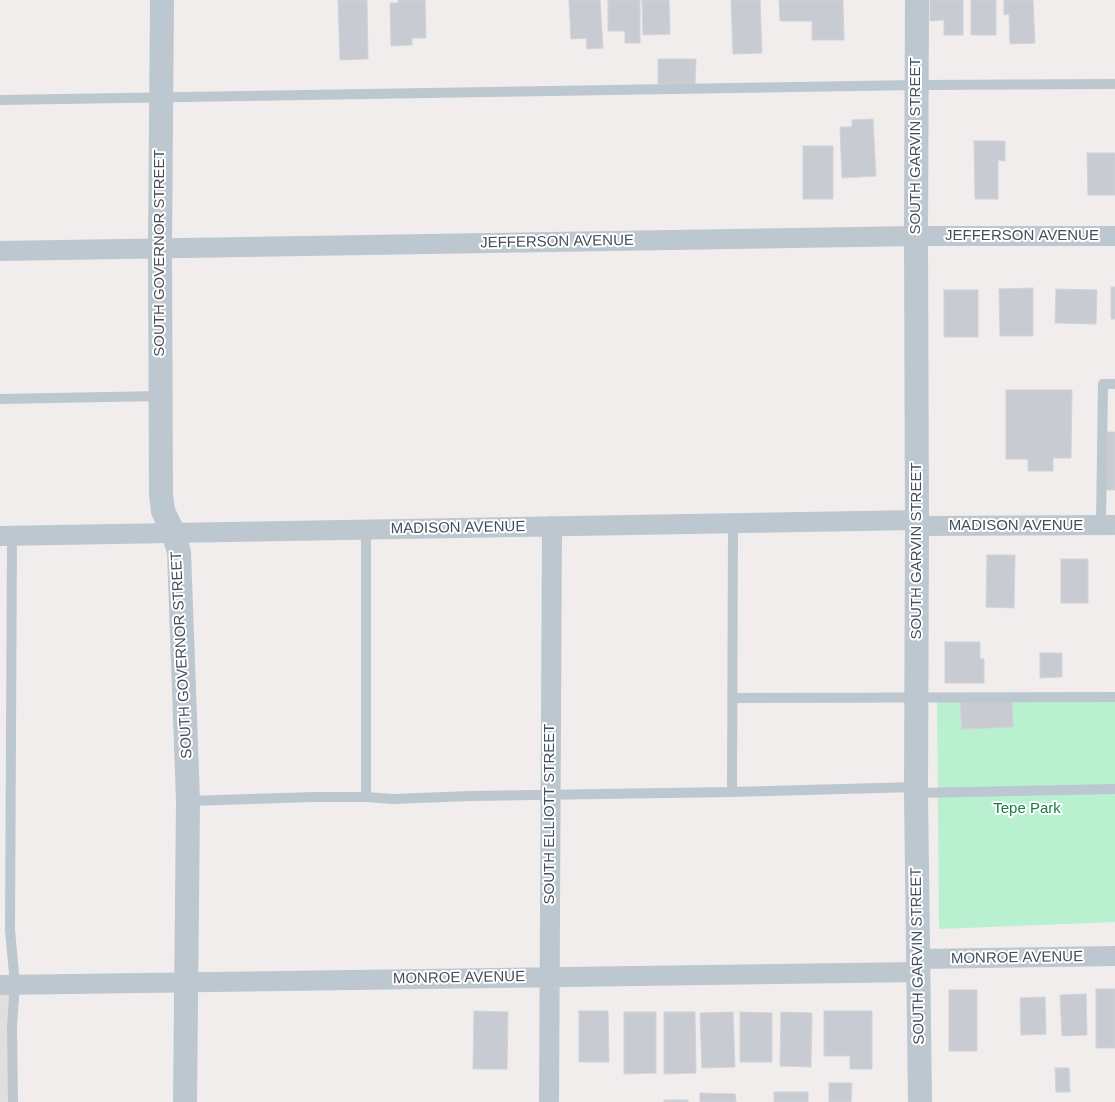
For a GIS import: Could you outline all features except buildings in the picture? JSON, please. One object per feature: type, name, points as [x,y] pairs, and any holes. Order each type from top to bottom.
[{"type":"street","name":"SOUTH GOVERNOR STREET","points":[[162,0],[161,495],[163,511],[179,552],[188,800],[185,1102]]},
{"type":"street","name":"SOUTH GARVIN STREET","points":[[917,0],[916,790],[920,1102]]},
{"type":"street","name":"JEFFERSON AVENUE","points":[[0,251],[916,236],[1115,236]]},
{"type":"street","name":"MADISON AVENUE","points":[[6,536],[733,524],[1108,525]]},
{"type":"street","name":"SOUTH ELLIOTT STREET","points":[[549,1102],[552,526]]},
{"type":"street","name":"MONROE AVENUE","points":[[7,985],[549,977],[918,966],[1115,956]]},
{"type":"lane","points":[[0,100],[917,85],[1115,84]]},
{"type":"lane","points":[[1108,525],[1104,384],[1115,384]]},
{"type":"lane","points":[[0,399],[160,396]]},
{"type":"lane","points":[[732,792],[733,524]]},
{"type":"lane","points":[[366,529],[366,797]]},
{"type":"lane","points":[[6,536],[10,930],[7,985],[12,1025],[13,1102]]},
{"type":"lane","points":[[733,698],[1115,697]]},
{"type":"lane","points":[[188,800],[314,797],[393,799],[550,794],[916,790],[1115,790]]},
{"type":"shaded area","points":[[0,985],[15,985],[16,1102],[0,1102]]},
{"type":"green space","name":"Tepe Park","points":[[1115,697],[1115,922],[939,929],[937,699]]}]
